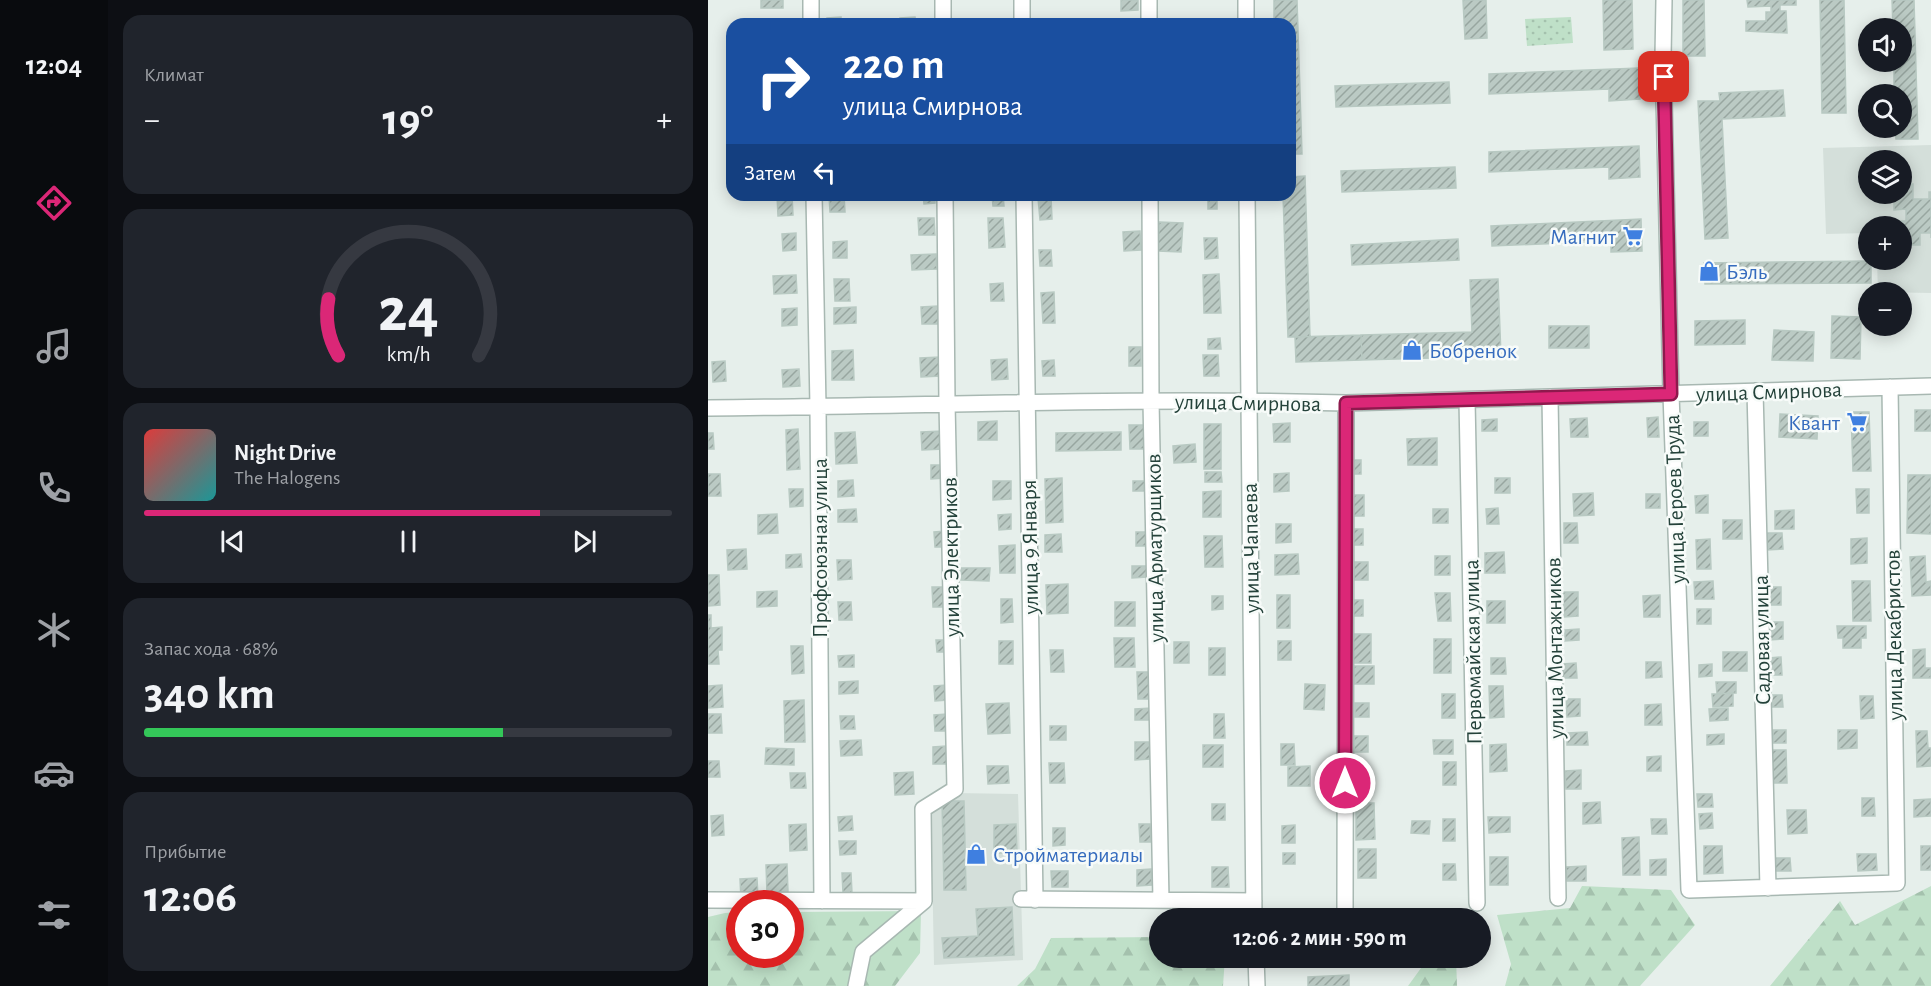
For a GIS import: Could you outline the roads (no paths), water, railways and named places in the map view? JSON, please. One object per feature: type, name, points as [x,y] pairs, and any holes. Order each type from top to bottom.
[{"type":"street","points":[[811,0],[811,18]]},
{"type":"street","points":[[943,0],[943,18]]},
{"type":"street","points":[[1022,0],[1022,18]]},
{"type":"street","points":[[1149,0],[1149,18]]},
{"type":"street","points":[[1246,0],[1246,18]]},
{"type":"street","name":"улица Героев Труда","points":[[1664,0],[1663,57],[1671,394],[1689,890],[1768,888]]},
{"type":"street","name":"Профсоюзная улица","points":[[814,201],[822,901]]},
{"type":"street","name":"улица Электриков","points":[[924,901],[923,809],[955,789],[945,201]]},
{"type":"street","name":"улица 9 Января","points":[[1024,201],[1028,900],[1161,900]]},
{"type":"street","name":"улица Арматурщиков","points":[[1150,201],[1151,401],[1161,900]]},
{"type":"street","name":"улица Чапаева","points":[[1247,201],[1254,908]]},
{"type":"street","name":"улица Смирнова","points":[[708,408],[1249,400],[1346,403],[1931,386]]},
{"type":"street","name":"улица Декабристов","points":[[1768,888],[1897,883],[1890,387]]},
{"type":"street","name":"Садовая улица","points":[[1755,391],[1768,888]]},
{"type":"street","name":"улица Монтажников","points":[[1550,397],[1558,898]]},
{"type":"street","name":"Первомайская улица","points":[[1467,400],[1477,903]]},
{"type":"street","points":[[1345,908],[1346,403]]},
{"type":"street","points":[[708,900],[924,901]]},
{"type":"street","points":[[1161,900],[1254,901]]},
{"type":"street","points":[[856,986],[863,952],[924,901]]},
{"type":"street","points":[[1256,968],[1257,986]]},
{"type":"place","name":"Магнит","points":[[1633,236]]},
{"type":"place","name":"Бэль","points":[[1709,271]]},
{"type":"place","name":"Бобренок","points":[[1412,350]]},
{"type":"place","name":"Квант","points":[[1857,422]]},
{"type":"place","name":"Стройматериалы","points":[[976,854]]}]
